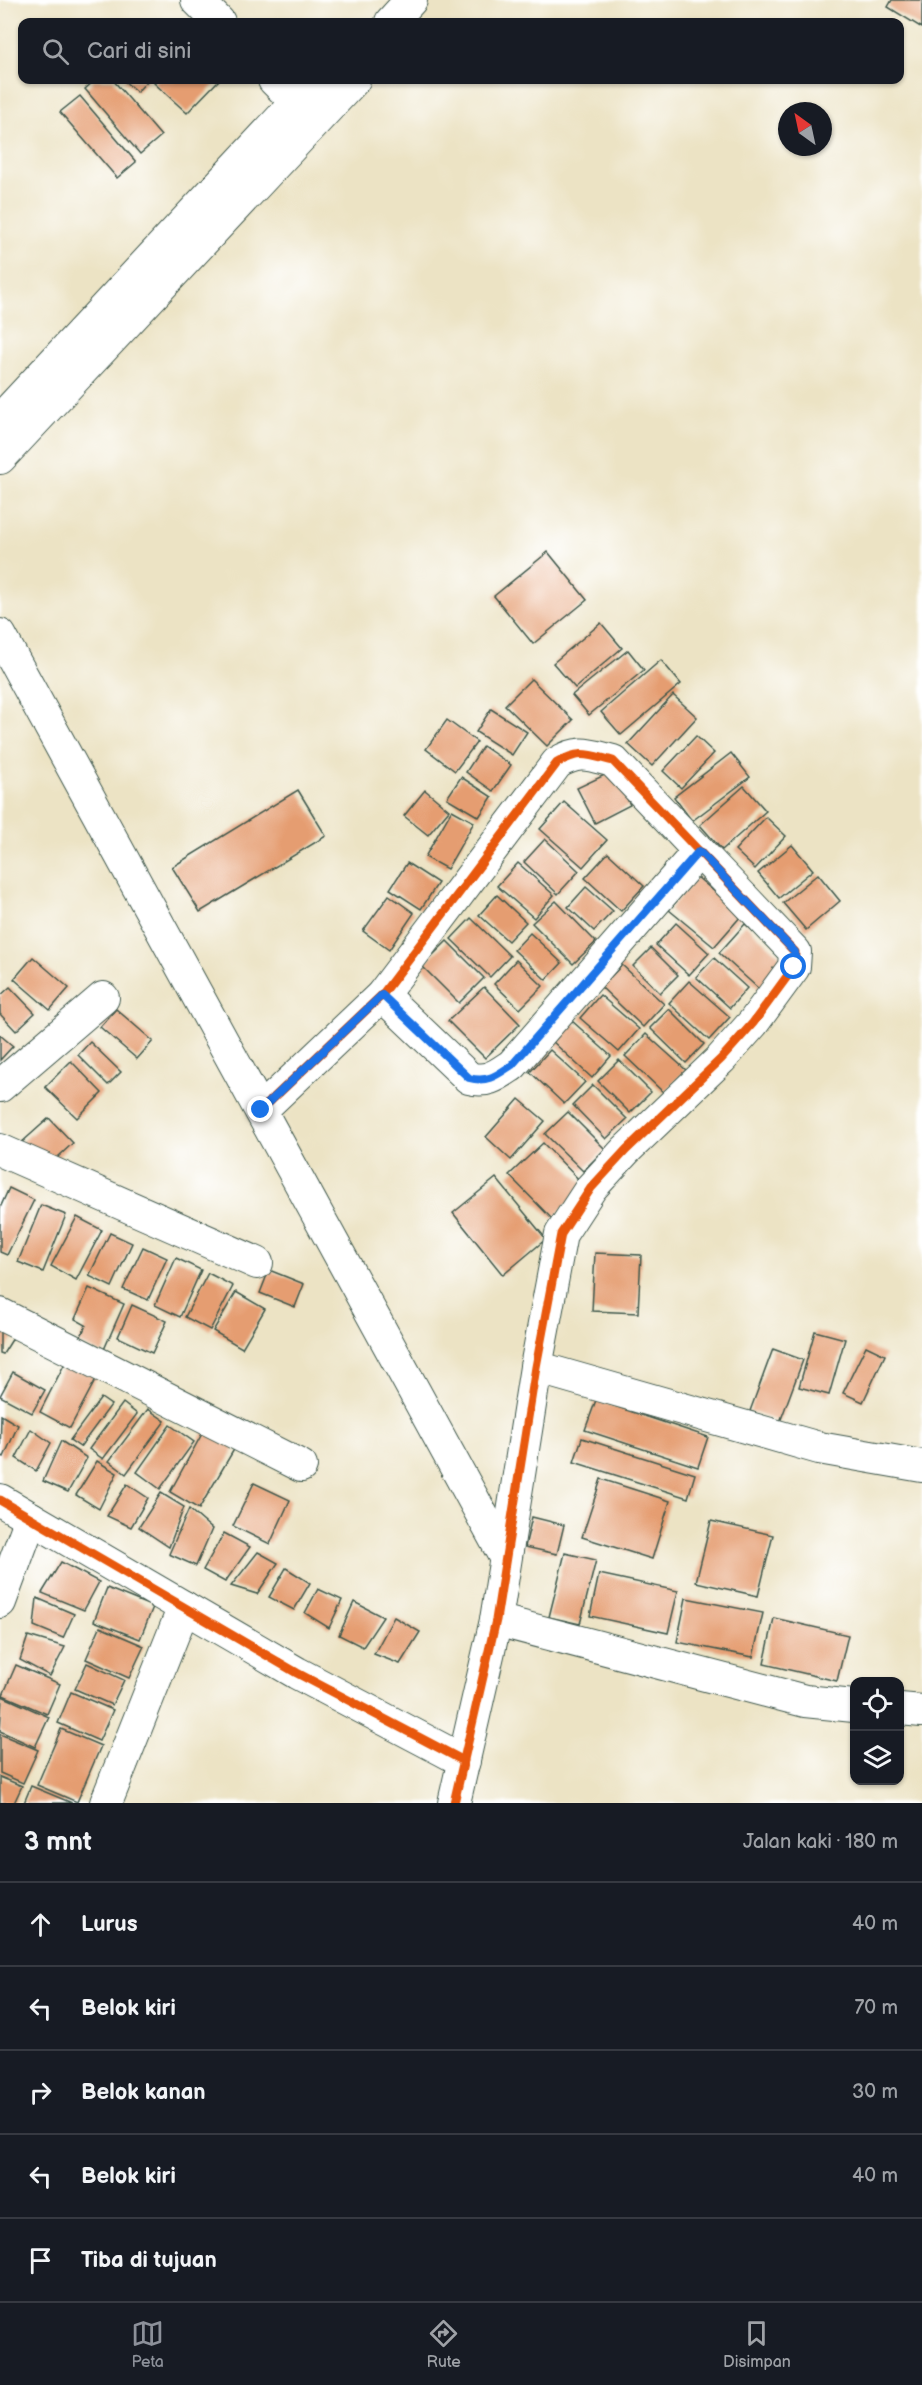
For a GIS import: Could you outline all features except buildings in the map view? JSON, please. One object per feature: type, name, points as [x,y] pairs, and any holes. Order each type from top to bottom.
[{"type":"street","points":[[197,0],[215,18]]},
{"type":"street","points":[[395,18],[411,0]]},
{"type":"street","points":[[278,84],[296,102]]},
{"type":"street","points":[[0,420],[313,84]]},
{"type":"street","points":[[0,458],[350,84]]},
{"type":"street","points":[[0,635],[504,1557]]},
{"type":"street","points":[[261,1110],[382,995],[557,763],[572,754],[585,754],[613,761],[795,952],[794,967],[753,1023],[721,1059],[626,1150],[591,1188],[561,1234],[504,1557],[496,1620],[454,1803]]},
{"type":"street","points":[[382,995],[469,1078],[479,1081],[492,1079],[512,1065],[699,851]]},
{"type":"street","points":[[0,1086],[103,998]]},
{"type":"street","points":[[0,1150],[257,1263]]},
{"type":"street","points":[[0,1314],[301,1466]]},
{"type":"street","points":[[536,1367],[819,1448],[922,1466]]},
{"type":"street","points":[[0,1500],[297,1673],[464,1761]]},
{"type":"street","points":[[0,1602],[31,1518]]},
{"type":"street","points":[[106,1803],[184,1607]]},
{"type":"street","points":[[496,1620],[805,1701],[850,1706]]},
{"type":"street","points":[[904,1709],[922,1711]]},
{"type":"cycle path","points":[[261,1110],[382,995],[557,763],[572,756],[591,755],[613,761],[795,952],[794,967],[753,1023],[721,1059],[626,1150],[591,1188],[561,1234],[536,1367],[496,1620],[454,1803]]},
{"type":"cycle path","points":[[0,1500],[297,1673],[464,1761]]},
{"type":"route","points":[[261,1110],[382,995],[469,1078],[479,1081],[492,1079],[512,1065],[699,851],[795,952],[794,967]]}]
